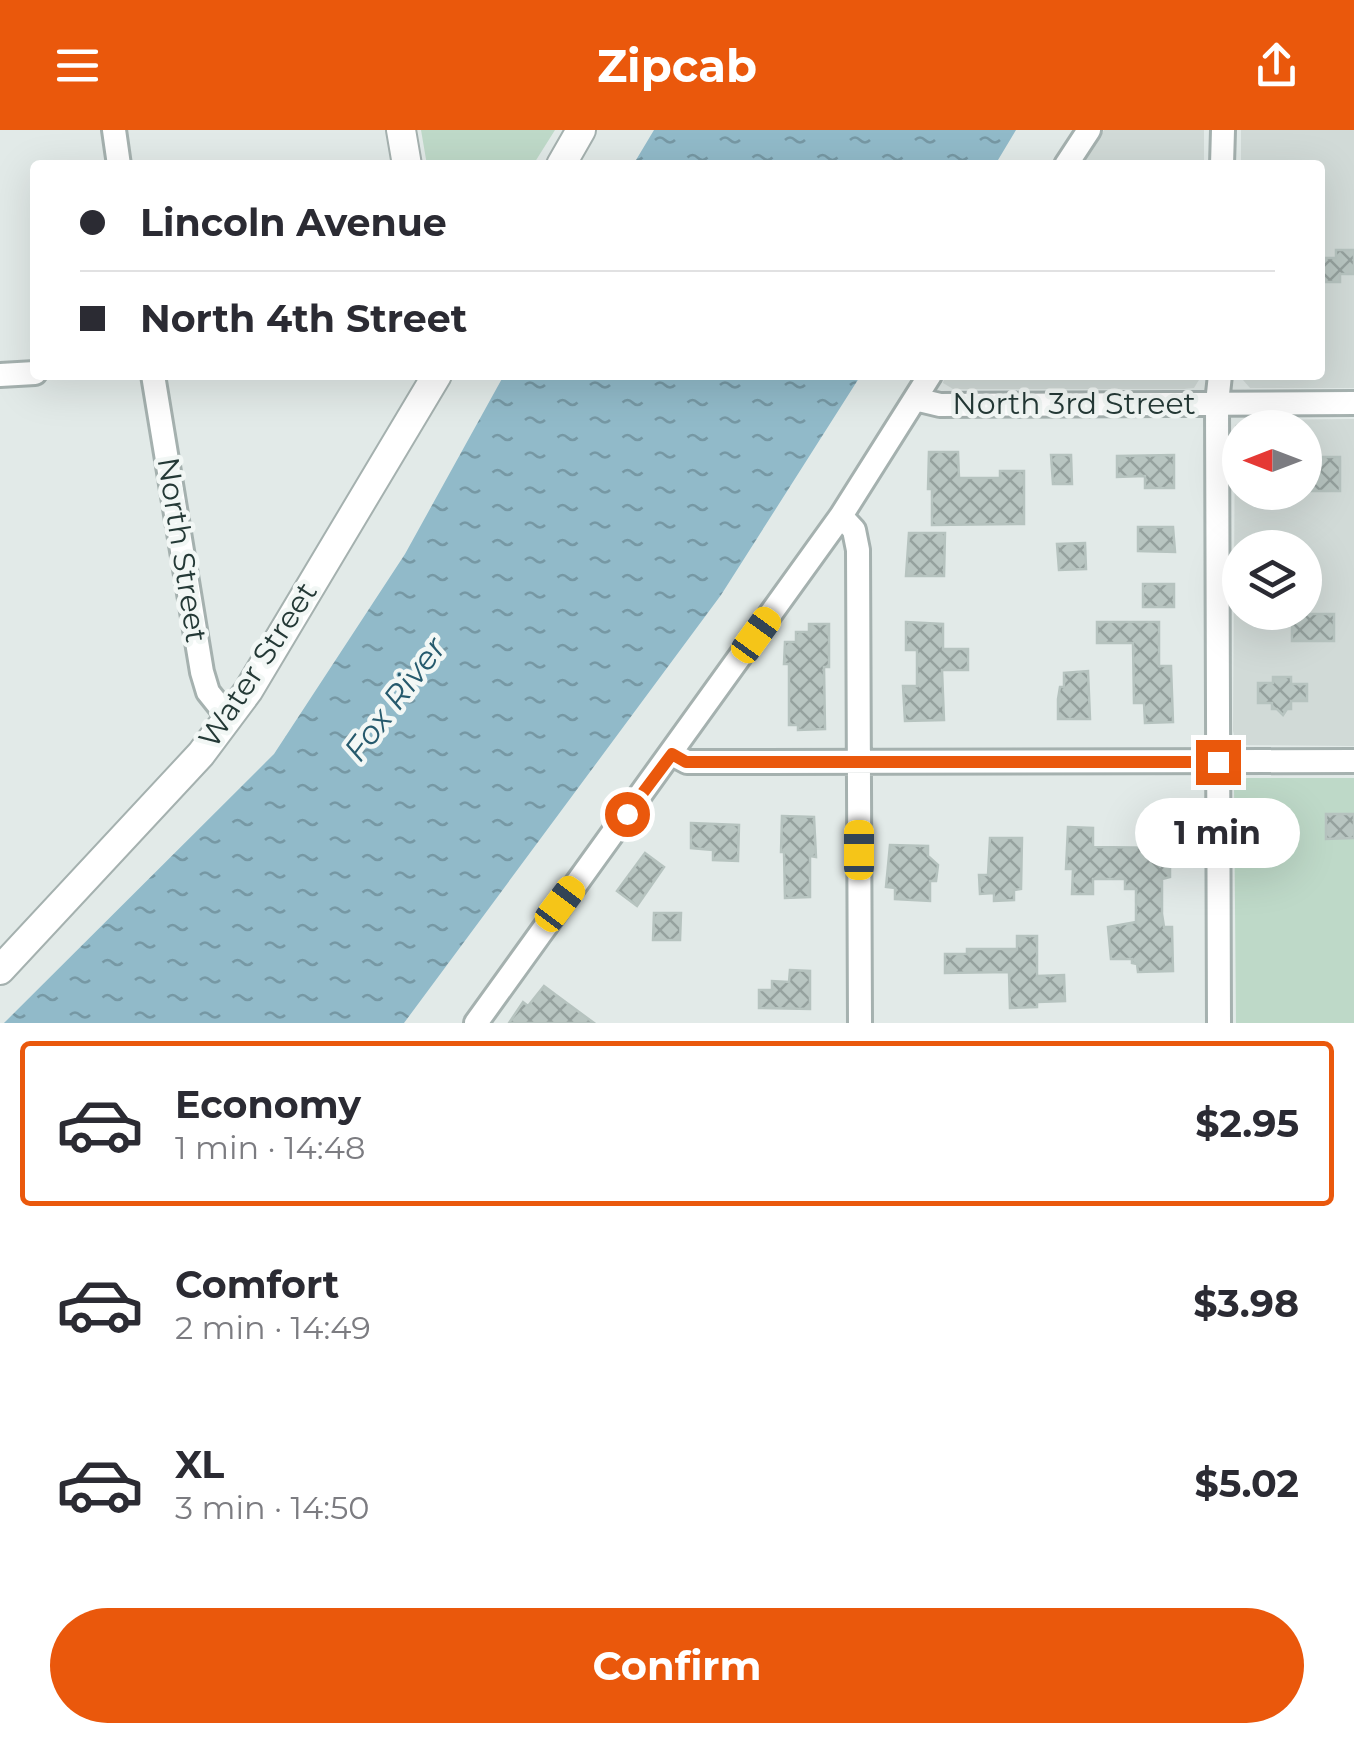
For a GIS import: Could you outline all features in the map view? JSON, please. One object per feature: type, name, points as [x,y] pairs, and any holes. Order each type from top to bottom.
[{"type":"street","points":[[114,130],[119,160]]},
{"type":"street","points":[[400,130],[406,160]]},
{"type":"street","points":[[564,160],[581,130]]},
{"type":"street","points":[[1069,160],[1088,130]]},
{"type":"street","points":[[1222,160],[1223,130]]},
{"type":"street","points":[[0,375],[30,374]]},
{"type":"street","name":"North Street","points":[[154,380],[202,672],[211,698],[228,717]]},
{"type":"street","name":"Water Street","points":[[0,970],[200,754],[228,717],[258,675],[435,380]]},
{"type":"street","points":[[476,1023],[841,516],[927,380]]},
{"type":"street","points":[[1219,380],[1219,1023]]},
{"type":"street","name":"North 3rd Street","points":[[915,399],[940,404],[1354,403]]},
{"type":"street","points":[[841,516],[854,530],[858,550],[860,1023]]},
{"type":"street","points":[[672,754],[686,762],[859,764],[1354,761]]},
{"type":"shaded area","points":[[1104,130],[1204,130],[1204,160],[1084,160]]},
{"type":"shaded area","points":[[1241,130],[1354,130],[1354,388],[1250,388],[1243,380],[1325,380],[1325,160],[1241,160]]},
{"type":"shaded area","points":[[1199,380],[1194,388],[1184,389],[953,389],[943,383]]},
{"type":"shaded area","points":[[1322,419],[1354,419],[1354,746],[1242,745],[1235,739],[1234,630],[1322,630],[1322,530],[1234,530],[1234,510],[1322,510]]},
{"type":"green space","points":[[421,130],[555,130],[536,160],[426,160]]},
{"type":"green space","points":[[1247,778],[1354,778],[1354,1023],[1236,1023],[1234,787]]},
{"type":"water","points":[[654,130],[1016,130],[998,160],[636,160]]},
{"type":"water","name":"Fox River","points":[[501,380],[858,380],[721,595],[404,1023],[4,1023],[274,754],[405,554]]},
{"type":"building","points":[[1336,250],[1354,250],[1354,274],[1340,274],[1340,282],[1325,282],[1325,258],[1336,258]]},
{"type":"building","points":[[929,452],[958,452],[959,478],[1000,478],[1000,471],[1024,471],[1024,524],[932,525]]},
{"type":"building","points":[[1051,455],[1071,455],[1072,484],[1053,484]]},
{"type":"building","points":[[1174,455],[1174,488],[1145,488],[1145,476],[1117,477],[1117,456]]},
{"type":"building","points":[[1322,457],[1340,457],[1340,491],[1322,491]]},
{"type":"building","points":[[1138,527],[1173,527],[1175,552],[1138,551]]},
{"type":"building","points":[[909,533],[945,533],[944,576],[906,576]]},
{"type":"building","points":[[1085,543],[1086,569],[1059,570],[1057,544]]},
{"type":"building","points":[[1143,584],[1174,584],[1174,607],[1143,607]]},
{"type":"building","points":[[1322,614],[1334,614],[1334,641],[1292,641],[1292,630],[1322,630]]},
{"type":"building","points":[[906,622],[943,624],[943,649],[968,649],[968,670],[942,670],[944,720],[905,721],[903,686],[917,686],[917,650],[906,650]]},
{"type":"building","points":[[1097,622],[1159,622],[1159,666],[1171,666],[1173,722],[1145,723],[1144,703],[1134,703],[1133,643],[1097,643]]},
{"type":"building","points":[[809,624],[829,624],[829,667],[824,667],[825,729],[798,730],[798,725],[789,725],[785,642],[796,642],[796,632],[809,632]]},
{"type":"building","points":[[1088,671],[1090,719],[1058,719],[1064,673]]},
{"type":"building","points":[[1273,677],[1291,677],[1291,684],[1307,684],[1307,701],[1291,701],[1291,709],[1283,715],[1272,709],[1272,703],[1258,703],[1258,683],[1273,683]]},
{"type":"building","points":[[1326,814],[1354,814],[1354,838],[1326,839]]},
{"type":"building","points":[[782,816],[814,817],[816,857],[810,856],[810,897],[785,898]]},
{"type":"building","points":[[691,823],[739,825],[738,861],[713,860],[713,850],[691,848]]},
{"type":"building","points":[[1068,827],[1093,828],[1093,847],[1170,848],[1170,877],[1162,879],[1162,914],[1164,927],[1172,927],[1173,971],[1138,972],[1132,959],[1111,959],[1108,927],[1136,922],[1136,889],[1125,889],[1125,879],[1093,879],[1093,894],[1072,894],[1073,869],[1066,869]]},
{"type":"building","points":[[990,838],[1022,838],[1021,889],[1014,890],[1014,900],[994,901],[994,893],[980,894],[979,875],[988,875]]},
{"type":"building","points":[[890,845],[928,846],[928,856],[938,865],[936,881],[930,881],[930,901],[895,899],[895,888],[886,887]]},
{"type":"building","points":[[645,853],[664,867],[637,906],[617,891]]},
{"type":"building","points":[[654,913],[681,913],[680,940],[653,940]]},
{"type":"building","points":[[1017,936],[1037,936],[1037,976],[1064,975],[1065,1001],[1010,1008],[1009,972],[945,973],[945,954],[967,954],[967,949],[1017,949]]},
{"type":"building","points":[[790,970],[810,971],[810,1009],[759,1008],[759,990],[772,990],[772,981],[789,982]]},
{"type":"building","points":[[544,986],[594,1023],[509,1023],[523,1002],[528,1006]]},
{"type":"route","points":[[627,814],[672,754],[686,762],[1218,762]]}]
